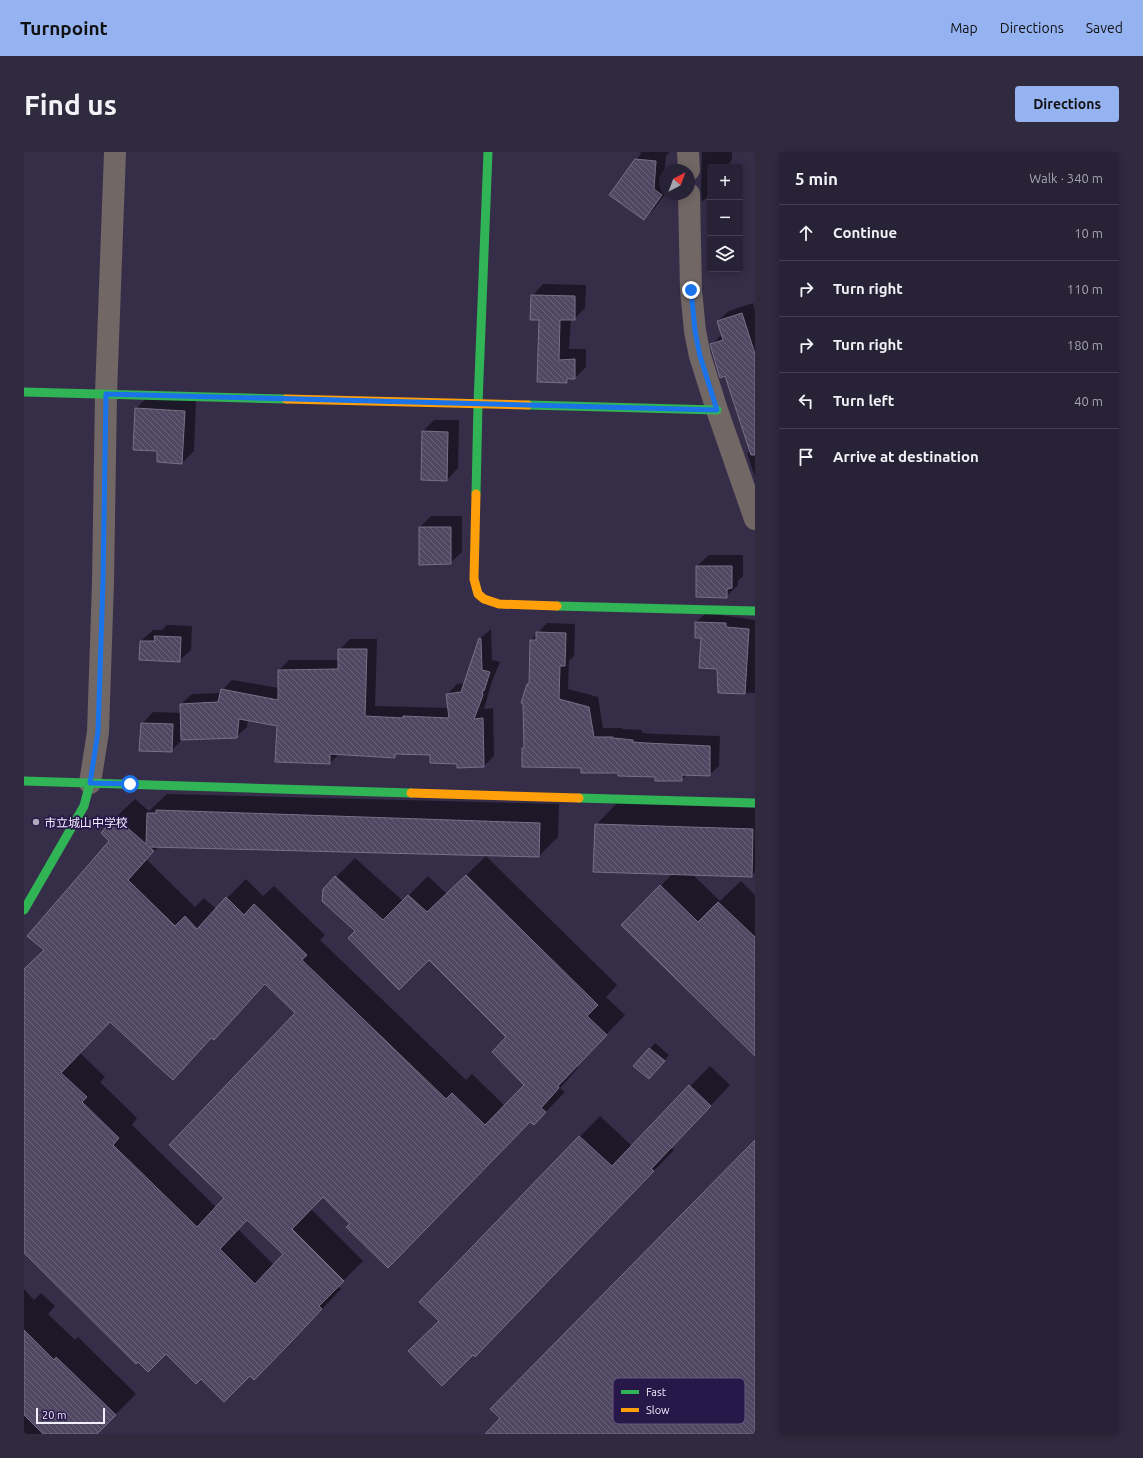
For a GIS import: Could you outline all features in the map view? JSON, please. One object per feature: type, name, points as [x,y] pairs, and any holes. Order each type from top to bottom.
[{"type":"street","points":[[24,910],[84,806],[90,783],[98,732],[103,582],[106,394],[114,152]]},
{"type":"street","points":[[488,152],[478,404],[475,590],[487,601],[499,604],[755,611]]},
{"type":"street","points":[[688,152],[689,164]]},
{"type":"street","points":[[689,200],[691,290],[695,331],[700,356],[755,519]]},
{"type":"street","points":[[24,392],[717,410]]},
{"type":"street","points":[[24,781],[755,803]]},
{"type":"building","points":[[635,159],[656,161],[654,189],[659,193],[659,199],[644,220],[609,195]]},
{"type":"building","points":[[531,295],[575,296],[575,320],[560,320],[559,360],[575,359],[575,379],[567,379],[567,383],[537,382],[539,320],[530,320]]},
{"type":"building","points":[[742,313],[755,354],[755,455],[751,455],[725,376],[720,378],[710,344],[723,340],[717,321]]},
{"type":"building","points":[[135,408],[185,411],[182,464],[157,462],[157,451],[133,450]]},
{"type":"building","points":[[422,431],[448,432],[447,481],[421,480]]},
{"type":"building","points":[[419,527],[451,527],[451,564],[419,565]]},
{"type":"building","points":[[696,566],[732,566],[732,588],[727,589],[727,598],[696,597]]},
{"type":"building","points":[[695,622],[726,623],[726,627],[749,629],[745,694],[718,693],[717,669],[699,668],[701,638],[695,638]]},
{"type":"building","points":[[536,632],[566,633],[565,666],[560,666],[559,699],[589,707],[594,737],[613,737],[633,740],[633,742],[710,746],[710,776],[682,775],[682,781],[655,781],[655,777],[618,776],[618,773],[581,773],[581,768],[522,767],[522,748],[524,748],[523,703],[521,703],[527,684],[529,684],[530,640],[536,640]]},
{"type":"building","points":[[154,636],[181,637],[180,662],[139,660],[140,641],[155,641]]},
{"type":"building","points":[[479,638],[481,639],[482,670],[490,672],[484,691],[482,690],[483,695],[474,719],[483,718],[484,767],[457,768],[457,764],[430,763],[430,755],[395,754],[395,758],[330,754],[330,764],[275,762],[277,726],[239,719],[237,738],[181,740],[180,704],[218,702],[221,689],[278,700],[278,670],[338,669],[338,649],[367,649],[365,716],[449,718],[446,694],[461,692]]},
{"type":"building","points":[[141,723],[173,724],[172,752],[139,751]]},
{"type":"building","points":[[156,810],[540,823],[539,857],[149,847],[154,851],[128,880],[175,926],[185,916],[197,929],[226,897],[244,915],[254,904],[307,955],[302,960],[446,1099],[452,1093],[485,1125],[524,1085],[492,1052],[506,1037],[429,960],[399,990],[348,938],[355,931],[322,901],[323,889],[335,876],[383,920],[408,895],[427,912],[466,875],[598,1005],[587,1016],[607,1035],[558,1086],[559,1088],[541,1108],[546,1112],[534,1125],[530,1122],[388,1268],[346,1227],[350,1224],[323,1197],[292,1229],[344,1281],[319,1306],[322,1309],[254,1380],[250,1376],[224,1402],[201,1379],[196,1384],[166,1354],[148,1372],[138,1362],[136,1364],[24,1253],[24,969],[44,950],[27,936],[109,841],[101,833],[115,817],[146,844],[147,813],[156,813]],"holes":[[[265,984],[295,1013],[169,1145],[224,1198],[197,1227],[113,1145],[119,1138],[82,1102],[87,1097],[61,1073],[110,1022],[173,1080],[211,1038],[214,1040]],[[247,1220],[283,1254],[255,1284],[220,1249]]]},
{"type":"building","points":[[595,824],[753,829],[752,877],[593,872]]},
{"type":"building","points":[[660,885],[698,922],[718,902],[755,937],[755,1056],[621,925]]},
{"type":"building","points":[[649,1048],[665,1061],[649,1079],[633,1066]]},
{"type":"building","points":[[689,1085],[711,1106],[651,1169],[654,1171],[475,1357],[473,1355],[442,1386],[408,1351],[439,1321],[419,1302],[579,1136],[612,1166]]},
{"type":"building","points":[[755,1140],[755,1434],[485,1434],[500,1418],[490,1409]]},
{"type":"building","points":[[24,1330],[54,1360],[56,1357],[116,1415],[97,1434],[43,1434],[24,1415]]},
{"type":"traffic: fast","points":[[476,494],[488,152]]},
{"type":"traffic: fast","points":[[24,392],[286,399]]},
{"type":"traffic: fast","points":[[528,405],[717,410]]},
{"type":"traffic: fast","points":[[557,606],[755,611]]},
{"type":"traffic: fast","points":[[24,781],[411,793]]},
{"type":"traffic: fast","points":[[24,910],[84,806],[90,783]]},
{"type":"traffic: fast","points":[[579,798],[755,803]]},
{"type":"traffic: slow","points":[[286,399],[528,405]]},
{"type":"traffic: slow","points":[[476,494],[474,579],[478,594],[484,599],[499,604],[557,606]]},
{"type":"traffic: slow","points":[[411,793],[579,798]]},
{"type":"place","name":"市立城山中学校","points":[[36,822]]},
{"type":"route","points":[[130,784],[90,783],[98,732],[103,582],[106,394],[717,410],[700,356],[695,331],[691,290]]}]
